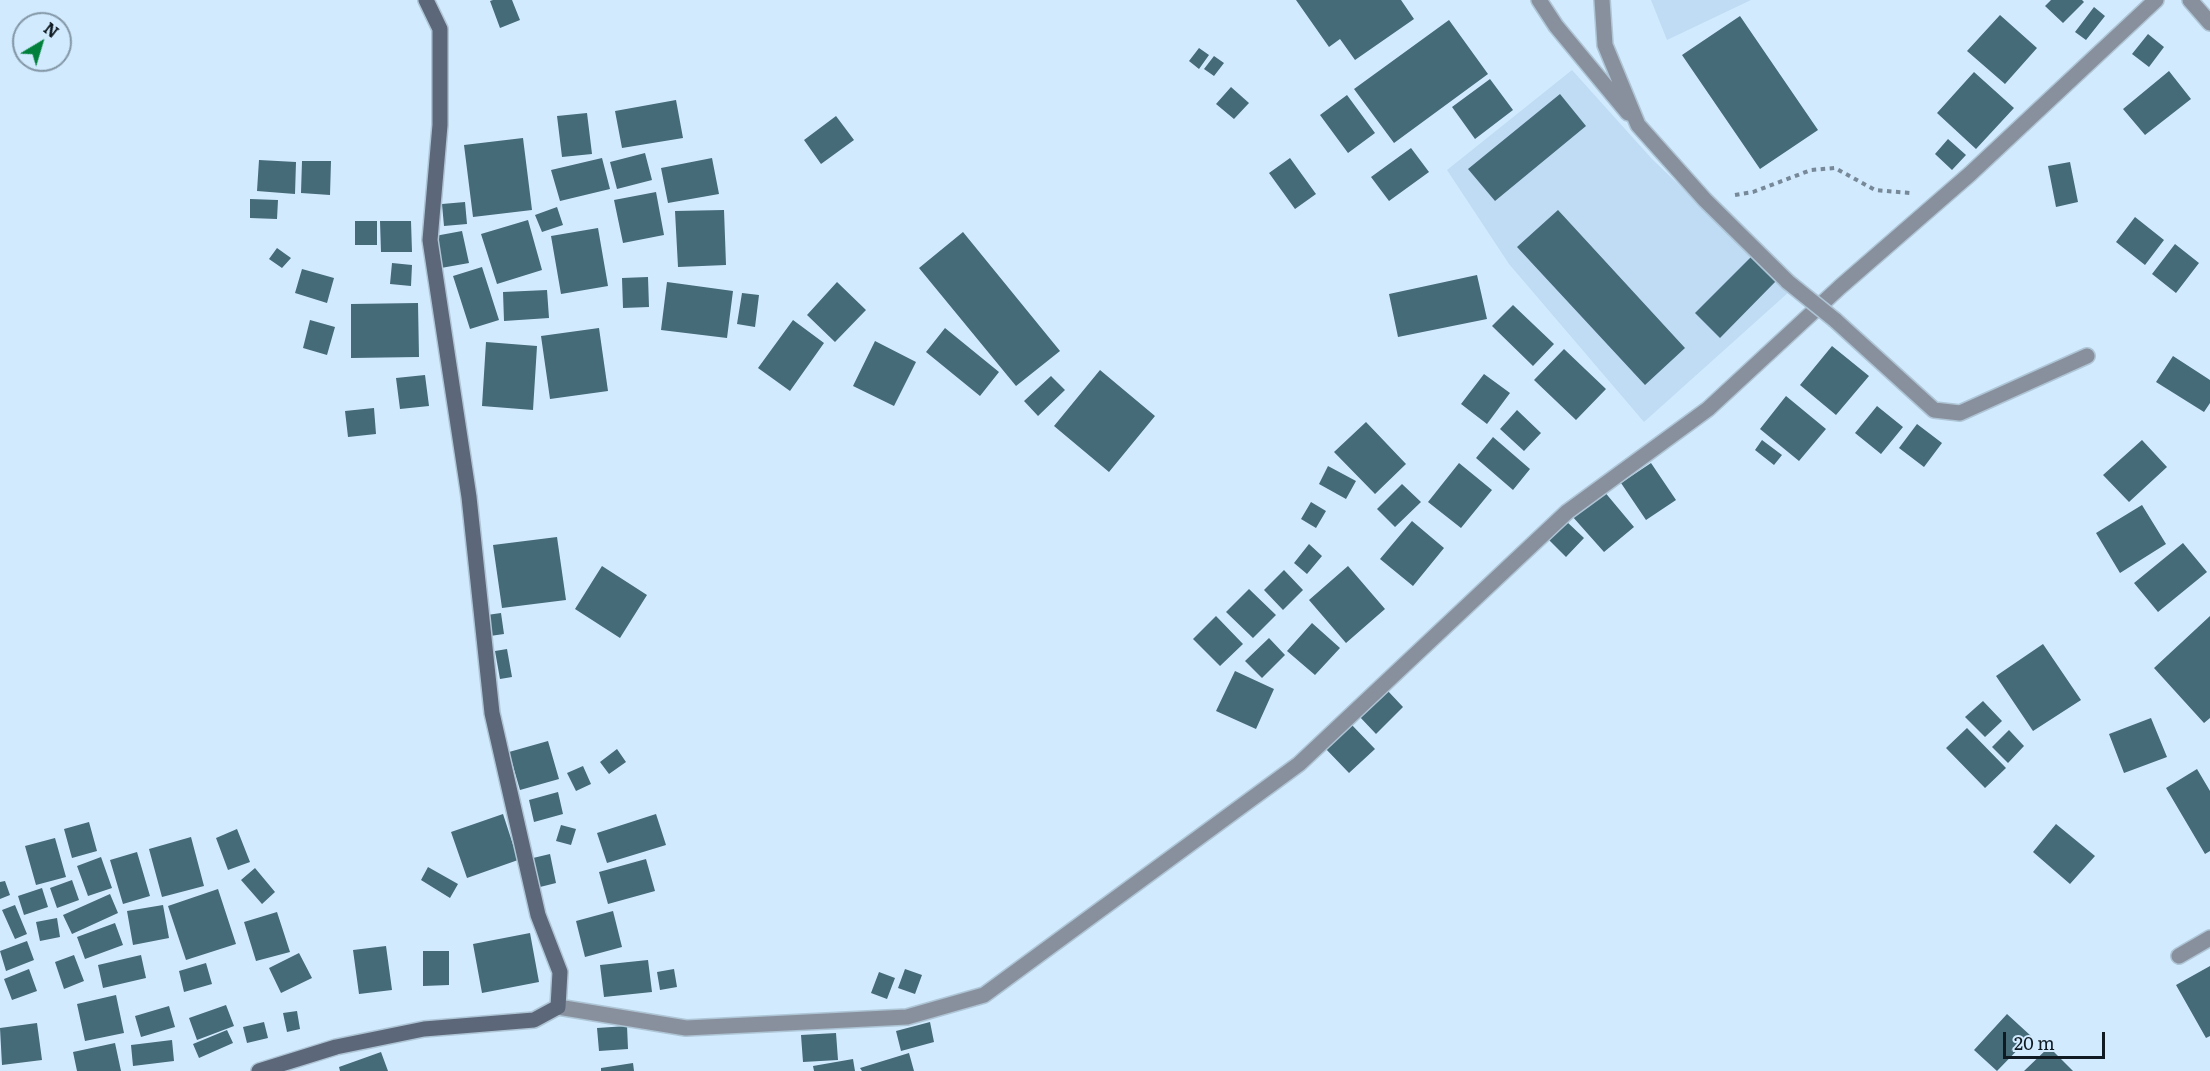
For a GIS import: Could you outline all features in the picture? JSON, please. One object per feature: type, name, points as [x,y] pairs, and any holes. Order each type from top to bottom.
[{"type":"street","points":[[426,0],[440,29],[440,125],[430,240],[470,497],[492,714],[538,915],[560,972],[558,1007]]},
{"type":"street","points":[[1539,0],[1556,26],[1638,125],[1705,200],[1788,282],[1835,320],[1934,410],[1960,413],[2087,356]]},
{"type":"street","points":[[1602,0],[1605,45],[1638,125]]},
{"type":"street","points":[[259,1071],[336,1047],[424,1029],[534,1020],[558,1007],[686,1028],[907,1017],[984,995],[1299,764],[1567,512],[1708,409],[1840,287],[1970,174],[2156,0]]},
{"type":"street","points":[[2190,0],[2210,23]]},
{"type":"street","points":[[2179,956],[2210,938]]},
{"type":"path","points":[[1705,200],[1753,192],[1811,170],[1835,168],[1875,190],[1943,197]]},
{"type":"shaded area","points":[[1651,0],[1751,0],[1667,40]]},
{"type":"shaded area","points":[[1572,70],[1652,159],[1790,291],[1644,422],[1509,264],[1447,170]]},
{"type":"building","points":[[512,0],[520,20],[500,28],[490,1]]},
{"type":"building","points":[[1296,0],[1401,0],[1414,19],[1355,60],[1340,39],[1329,47]]},
{"type":"building","points":[[2051,0],[2082,0],[2084,2],[2063,23],[2045,6]]},
{"type":"building","points":[[2094,7],[2105,16],[2086,40],[2075,32]]},
{"type":"building","points":[[2000,15],[2037,48],[2005,84],[1967,51]]},
{"type":"building","points":[[1740,16],[1818,130],[1760,169],[1682,55]]},
{"type":"building","points":[[1449,20],[1488,74],[1394,143],[1354,89]]},
{"type":"building","points":[[2148,34],[2164,47],[2149,67],[2132,54]]},
{"type":"building","points":[[1199,48],[1209,55],[1199,69],[1189,61]]},
{"type":"building","points":[[1214,56],[1224,63],[1214,76],[1204,69]]},
{"type":"building","points":[[2169,71],[2191,99],[2145,135],[2123,109]]},
{"type":"building","points":[[1974,72],[2014,108],[1976,149],[1937,113]]},
{"type":"building","points":[[1490,79],[1513,110],[1475,139],[1452,107]]},
{"type":"building","points":[[1231,87],[1249,103],[1234,119],[1216,104]]},
{"type":"building","points":[[1560,94],[1586,126],[1495,201],[1468,169]]},
{"type":"building","points":[[1347,95],[1375,133],[1348,153],[1320,115]]},
{"type":"building","points":[[676,100],[683,138],[622,148],[615,111]]},
{"type":"building","points":[[587,113],[592,154],[562,157],[557,116]]},
{"type":"building","points":[[836,116],[854,140],[821,164],[804,140]]},
{"type":"building","points":[[523,138],[532,210],[473,217],[464,145]]},
{"type":"building","points":[[1948,139],[1966,155],[1952,170],[1935,154]]},
{"type":"building","points":[[1411,148],[1429,172],[1389,201],[1371,177]]},
{"type":"building","points":[[645,153],[652,180],[617,189],[610,162]]},
{"type":"building","points":[[602,158],[610,189],[560,201],[551,170]]},
{"type":"building","points":[[712,158],[719,194],[668,203],[661,168]]},
{"type":"building","points":[[1290,158],[1316,194],[1295,209],[1269,173]]},
{"type":"building","points":[[259,160],[296,162],[295,194],[257,191]]},
{"type":"building","points":[[302,161],[331,161],[330,195],[301,193]]},
{"type":"building","points":[[2070,162],[2078,202],[2056,207],[2048,166]]},
{"type":"building","points":[[656,192],[664,235],[623,243],[614,200]]},
{"type":"building","points":[[250,199],[278,200],[277,219],[250,218]]},
{"type":"building","points":[[465,202],[467,224],[444,226],[442,204]]},
{"type":"building","points":[[557,207],[563,225],[542,232],[535,215]]},
{"type":"building","points":[[724,210],[726,265],[678,267],[675,211]]},
{"type":"building","points":[[1558,210],[1685,348],[1645,385],[1517,247]]},
{"type":"building","points":[[2135,217],[2164,240],[2145,265],[2116,242]]},
{"type":"building","points":[[528,220],[542,270],[497,284],[481,234]]},
{"type":"building","points":[[355,221],[377,221],[377,245],[355,245]]},
{"type":"building","points":[[380,221],[411,221],[412,252],[381,252]]},
{"type":"building","points":[[598,228],[608,286],[561,294],[551,236]]},
{"type":"building","points":[[462,231],[469,263],[441,268],[435,236]]},
{"type":"building","points":[[963,232],[1060,351],[1016,386],[919,268]]},
{"type":"building","points":[[2175,244],[2199,263],[2176,293],[2152,274]]},
{"type":"building","points":[[277,248],[291,258],[282,268],[269,259]]},
{"type":"building","points":[[1751,257],[1776,281],[1720,338],[1695,313]]},
{"type":"building","points":[[392,263],[412,265],[411,286],[390,284]]},
{"type":"building","points":[[482,267],[499,320],[470,329],[453,276]]},
{"type":"building","points":[[302,269],[334,278],[327,303],[295,293]]},
{"type":"building","points":[[1477,275],[1487,319],[1398,337],[1389,294]]},
{"type":"building","points":[[648,277],[649,307],[623,308],[622,278]]},
{"type":"building","points":[[667,282],[733,291],[727,338],[661,330]]},
{"type":"building","points":[[837,282],[866,310],[835,342],[807,315]]},
{"type":"building","points":[[547,290],[549,318],[504,321],[503,292]]},
{"type":"building","points":[[742,293],[759,295],[755,327],[737,324]]},
{"type":"building","points":[[418,303],[419,357],[351,358],[351,304]]},
{"type":"building","points":[[1513,305],[1554,344],[1533,366],[1492,326]]},
{"type":"building","points":[[310,320],[335,327],[327,355],[303,348]]},
{"type":"building","points":[[793,320],[824,343],[790,391],[758,368]]},
{"type":"building","points":[[599,328],[608,391],[550,399],[541,336]]},
{"type":"building","points":[[945,328],[999,372],[980,396],[926,352]]},
{"type":"building","points":[[875,341],[916,362],[894,406],[853,386]]},
{"type":"building","points":[[486,342],[537,346],[533,410],[482,406]]},
{"type":"building","points":[[1832,346],[1869,376],[1836,415],[1800,385]]},
{"type":"building","points":[[1564,349],[1606,389],[1576,420],[1534,380]]},
{"type":"building","points":[[2173,356],[2210,380],[2210,403],[2204,412],[2156,382]]},
{"type":"building","points":[[1100,370],[1155,416],[1109,472],[1054,426]]},
{"type":"building","points":[[1484,374],[1510,393],[1487,424],[1461,404]]},
{"type":"building","points":[[425,375],[429,406],[400,409],[396,378]]},
{"type":"building","points":[[1051,376],[1065,390],[1038,416],[1024,401]]},
{"type":"building","points":[[1786,396],[1826,429],[1799,461],[1760,429]]},
{"type":"building","points":[[1877,406],[1903,427],[1881,454],[1855,433]]},
{"type":"building","points":[[374,408],[376,434],[348,437],[345,411]]},
{"type":"building","points":[[1517,410],[1541,433],[1524,451],[1500,429]]},
{"type":"building","points":[[1366,422],[1406,464],[1375,494],[1334,452]]},
{"type":"building","points":[[1917,424],[1942,443],[1924,467],[1899,448]]},
{"type":"building","points":[[1493,437],[1530,469],[1513,490],[1476,458]]},
{"type":"building","points":[[1762,440],[1782,455],[1774,465],[1755,450]]},
{"type":"building","points":[[2142,440],[2167,467],[2129,502],[2103,475]]},
{"type":"building","points":[[1459,463],[1492,490],[1461,528],[1428,502]]},
{"type":"building","points":[[1651,463],[1676,500],[1646,520],[1621,483]]},
{"type":"building","points":[[1328,466],[1356,481],[1346,499],[1319,484]]},
{"type":"building","points":[[1402,484],[1421,502],[1395,527],[1377,509]]},
{"type":"building","points":[[1603,490],[1634,527],[1604,552],[1572,516]]},
{"type":"building","points":[[1311,502],[1326,511],[1316,528],[1301,519]]},
{"type":"building","points":[[2142,505],[2166,544],[2120,573],[2096,533]]},
{"type":"building","points":[[1412,521],[1444,548],[1413,586],[1380,559]]},
{"type":"building","points":[[1566,521],[1584,538],[1566,557],[1549,540]]},
{"type":"building","points":[[557,537],[566,600],[502,608],[493,545]]},
{"type":"building","points":[[2183,543],[2207,572],[2158,612],[2134,583]]},
{"type":"building","points":[[1309,544],[1322,556],[1307,574],[1294,563]]},
{"type":"building","points":[[602,566],[647,595],[620,638],[575,609]]},
{"type":"building","points":[[1348,566],[1385,609],[1346,643],[1309,600]]},
{"type":"building","points":[[1284,570],[1303,590],[1283,610],[1264,590]]},
{"type":"building","points":[[1249,589],[1276,615],[1253,638],[1226,612]]},
{"type":"building","points":[[501,613],[504,634],[490,636],[487,615]]},
{"type":"building","points":[[1216,616],[1243,644],[1220,666],[1193,639]]},
{"type":"building","points":[[2210,616],[2210,718],[2204,723],[2154,668]]},
{"type":"building","points":[[1312,623],[1340,648],[1315,675],[1287,651]]},
{"type":"building","points":[[1269,638],[1285,655],[1262,678],[1245,661]]},
{"type":"building","points":[[2043,644],[2081,700],[2033,731],[1996,676]]},
{"type":"building","points":[[507,649],[512,677],[500,679],[495,651]]},
{"type":"building","points":[[1235,671],[1274,689],[1256,729],[1216,711]]},
{"type":"building","points":[[1387,690],[1403,707],[1376,734],[1359,716]]},
{"type":"building","points":[[1983,701],[2002,721],[1985,737],[1965,717]]},
{"type":"building","points":[[2151,718],[2167,757],[2124,773],[2109,734]]},
{"type":"building","points":[[1350,723],[1375,749],[1349,773],[1324,747]]},
{"type":"building","points":[[1967,728],[2006,768],[1985,788],[1946,748]]},
{"type":"building","points":[[2009,730],[2024,746],[2008,763],[1992,747]]},
{"type":"building","points":[[548,741],[559,779],[520,790],[509,752]]},
{"type":"building","points":[[617,749],[626,762],[609,774],[600,762]]},
{"type":"building","points":[[583,766],[591,784],[576,791],[567,773]]},
{"type":"building","points":[[2197,769],[2210,791],[2210,851],[2205,854],[2166,788]]},
{"type":"building","points":[[558,792],[563,814],[534,822],[529,800]]},
{"type":"building","points":[[503,814],[518,860],[467,878],[451,832]]},
{"type":"building","points":[[656,814],[666,845],[607,863],[597,833]]},
{"type":"building","points":[[89,822],[97,851],[72,858],[64,829]]},
{"type":"building","points":[[2056,824],[2095,856],[2070,884],[2033,852]]},
{"type":"building","points":[[561,825],[576,829],[571,845],[556,841]]},
{"type":"building","points":[[237,829],[250,862],[228,870],[216,838]]},
{"type":"building","points":[[191,837],[204,886],[162,897],[149,849]]},
{"type":"building","points":[[55,838],[66,877],[36,885],[25,846]]},
{"type":"building","points":[[137,852],[150,896],[123,904],[110,860]]},
{"type":"building","points":[[550,854],[556,883],[540,887],[533,858]]},
{"type":"building","points":[[101,857],[112,888],[88,896],[77,866]]},
{"type":"building","points":[[646,859],[655,891],[608,904],[599,872]]},
{"type":"building","points":[[428,867],[458,884],[450,898],[421,880]]},
{"type":"building","points":[[255,868],[275,892],[262,904],[241,880]]},
{"type":"building","points":[[72,880],[79,900],[57,908],[50,888]]},
{"type":"building","points":[[5,881],[10,895],[0,899],[0,882]]},
{"type":"building","points":[[42,888],[48,907],[24,915],[18,896]]},
{"type":"building","points":[[218,889],[236,944],[186,960],[168,906]]},
{"type":"building","points":[[110,894],[118,913],[72,934],[63,915]]},
{"type":"building","points":[[15,905],[27,934],[15,939],[2,910]]},
{"type":"building","points":[[163,905],[169,938],[133,945],[127,911]]},
{"type":"building","points":[[613,911],[622,947],[585,957],[576,921]]},
{"type":"building","points":[[277,912],[290,952],[256,961],[244,922]]},
{"type":"building","points":[[57,918],[60,937],[40,941],[36,922]]},
{"type":"building","points":[[115,923],[123,945],[85,959],[77,937]]},
{"type":"building","points":[[530,933],[539,982],[482,993],[473,944]]},
{"type":"building","points":[[27,941],[34,960],[6,971],[0,951]]},
{"type":"building","points":[[386,946],[392,990],[359,994],[353,950]]},
{"type":"building","points":[[423,951],[449,951],[449,985],[423,986]]},
{"type":"building","points":[[299,953],[312,978],[281,993],[269,968]]},
{"type":"building","points":[[74,955],[84,981],[64,989],[55,962]]},
{"type":"building","points":[[141,955],[146,978],[103,988],[98,965]]},
{"type":"building","points":[[648,960],[652,992],[604,997],[600,965]]},
{"type":"building","points":[[206,963],[212,984],[184,992],[179,971]]},
{"type":"building","points":[[2210,966],[2210,1036],[2206,1038],[2176,985]]},
{"type":"building","points":[[29,969],[37,991],[12,1000],[4,979]]},
{"type":"building","points":[[674,969],[677,987],[660,990],[657,972]]},
{"type":"building","points":[[905,969],[922,975],[915,994],[898,988]]},
{"type":"building","points":[[879,972],[895,978],[887,999],[871,993]]},
{"type":"building","points":[[116,995],[124,1033],[85,1041],[77,1004]]},
{"type":"building","points":[[226,1005],[234,1026],[197,1040],[189,1018]]},
{"type":"building","points":[[169,1006],[175,1027],[141,1037],[135,1016]]},
{"type":"building","points":[[297,1011],[300,1029],[287,1032],[283,1013]]},
{"type":"building","points":[[2007,1014],[2031,1036],[1997,1071],[1974,1050]]},
{"type":"building","points":[[264,1022],[268,1038],[247,1043],[243,1027]]},
{"type":"building","points":[[930,1022],[934,1042],[901,1051],[896,1031]]},
{"type":"building","points":[[37,1023],[42,1060],[2,1065],[0,1028]]},
{"type":"building","points":[[627,1026],[628,1049],[599,1051],[597,1028]]},
{"type":"building","points":[[227,1030],[233,1043],[199,1058],[193,1044]]},
{"type":"building","points":[[836,1033],[838,1060],[803,1062],[801,1035]]},
{"type":"building","points":[[172,1040],[174,1061],[133,1066],[131,1045]]},
{"type":"building","points":[[115,1043],[121,1071],[77,1071],[73,1052]]},
{"type":"building","points":[[2049,1047],[2073,1071],[2024,1071]]},
{"type":"building","points":[[381,1052],[388,1071],[340,1071],[339,1067]]},
{"type":"building","points":[[909,1053],[914,1071],[862,1071],[860,1068]]},
{"type":"building","points":[[853,1059],[855,1071],[814,1071],[813,1066]]},
{"type":"building","points":[[633,1063],[634,1071],[601,1071],[601,1068]]}]
